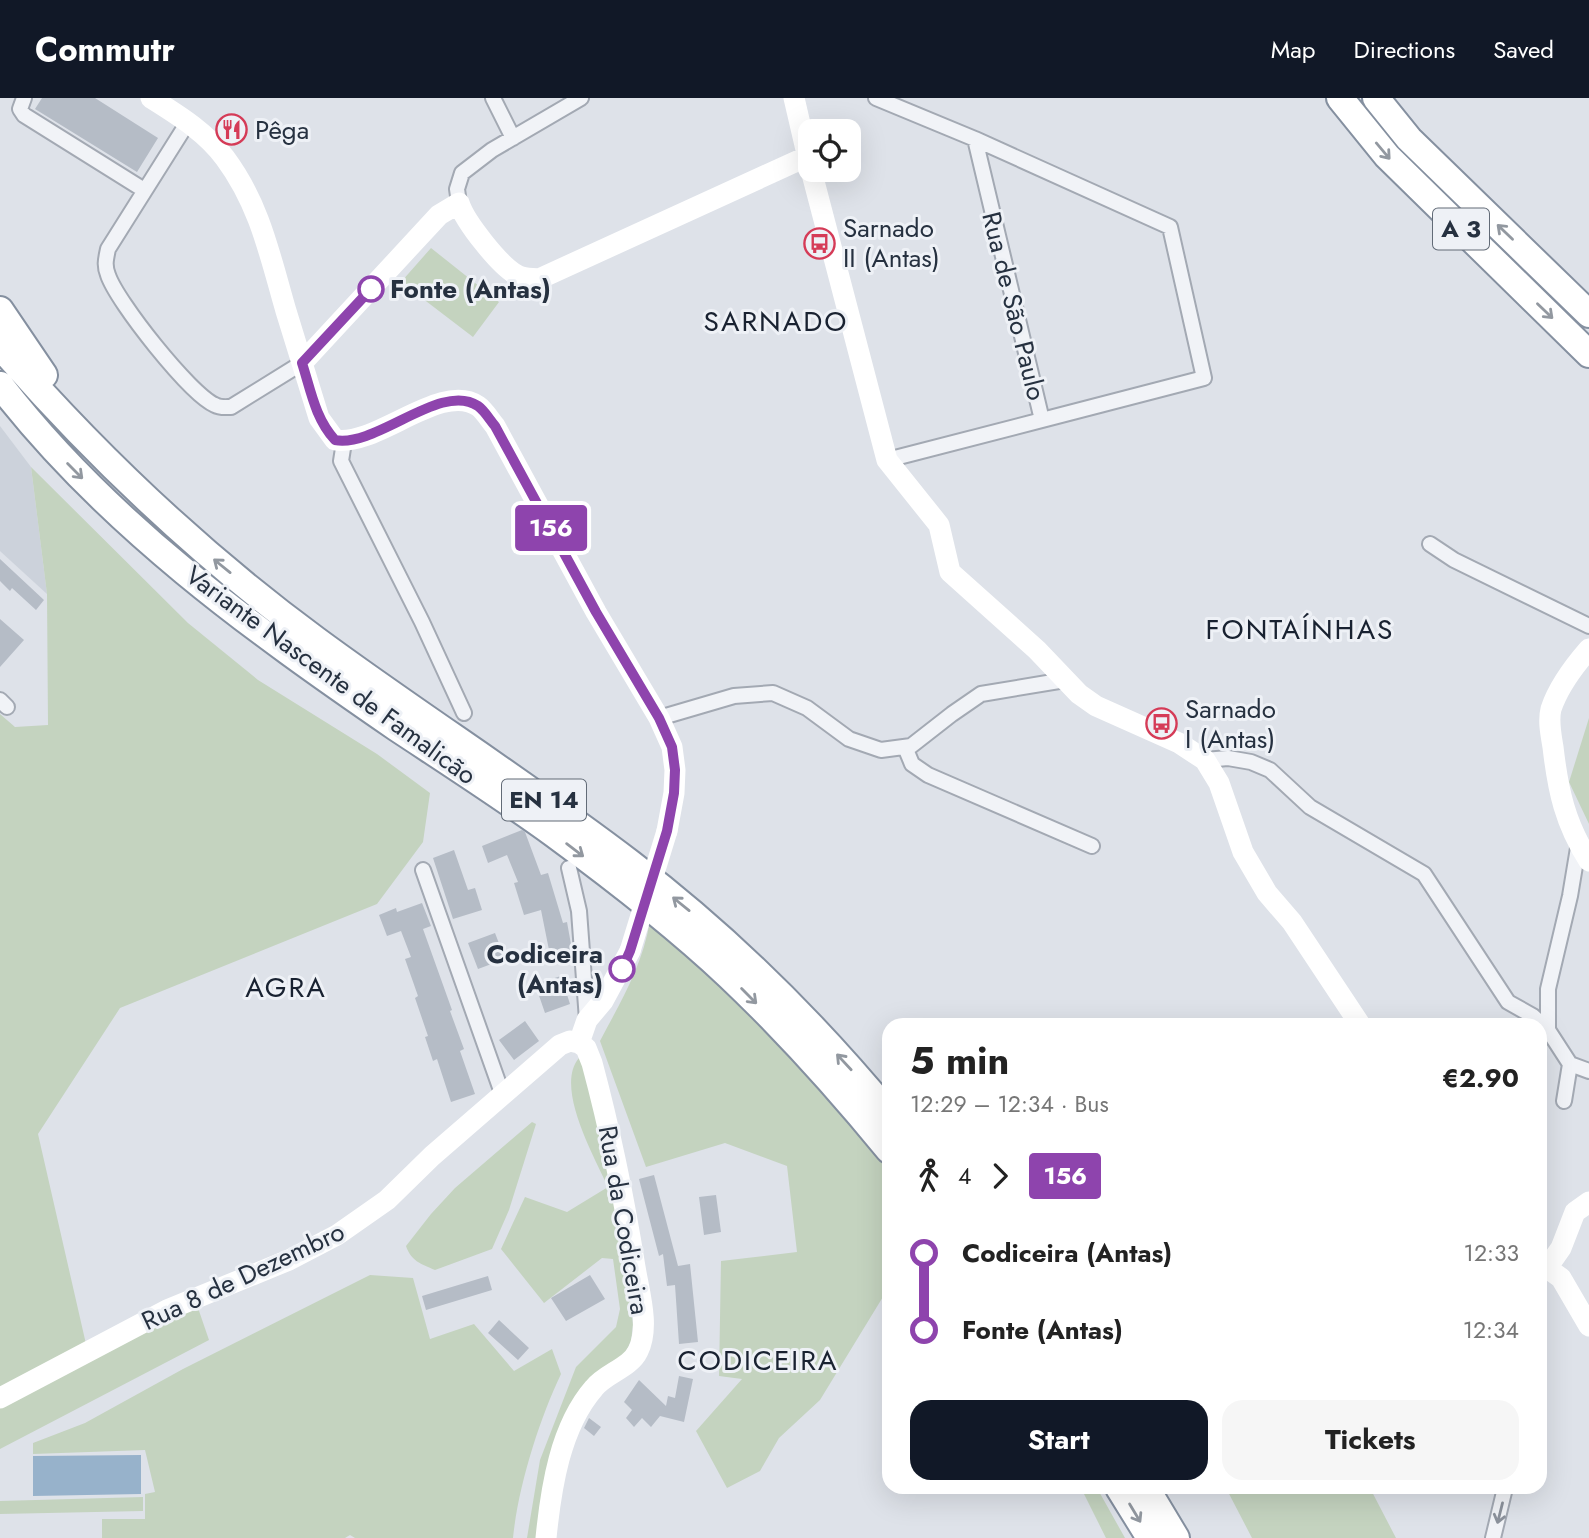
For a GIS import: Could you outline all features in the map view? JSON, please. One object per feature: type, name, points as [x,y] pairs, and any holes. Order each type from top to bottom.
[{"type":"highway","name":"A 3","points":[[1340,98],[1387,156],[1589,354]]},
{"type":"highway","name":"A 3","points":[[1376,98],[1409,139],[1589,314]]},
{"type":"highway","points":[[0,310],[96,451]]},
{"type":"highway","name":"Variante Nascente de Famalicão","points":[[0,346],[96,451],[217,563],[286,617],[566,816],[690,912],[738,953],[794,1008],[882,1106]]},
{"type":"highway","name":"Variante Nascente de Famalicão","points":[[0,385],[28,422],[120,515],[238,615],[303,663],[552,832],[630,892],[728,975],[845,1097],[882,1142]]},
{"type":"highway","points":[[0,401],[28,422]]},
{"type":"highway","points":[[1123,1494],[1150,1538]]},
{"type":"highway","points":[[1150,1494],[1176,1538]]},
{"type":"street","points":[[24,98],[20,109],[24,115],[144,190]]},
{"type":"street","points":[[151,98],[188,121],[225,158],[262,225],[318,418],[335,440],[357,440],[430,407],[454,401],[466,401],[478,406],[495,426],[596,612],[659,718],[672,747],[675,770],[667,831],[630,951],[603,1000],[587,1020],[579,1043]]},
{"type":"street","points":[[493,98],[513,138]]},
{"type":"street","points":[[581,98],[492,150],[463,173],[457,189],[459,203],[466,217],[505,267],[520,277],[539,279],[798,169]]},
{"type":"street","points":[[794,98],[799,119]]},
{"type":"street","points":[[876,98],[975,139],[1170,227],[1204,378],[1042,420]]},
{"type":"street","points":[[188,121],[108,249],[105,265],[108,278],[143,330],[172,365],[218,407],[231,407],[302,363],[439,215],[459,203]]},
{"type":"street","name":"Rua de São Paulo","points":[[887,460],[1042,420],[975,139]]},
{"type":"street","points":[[815,182],[887,460],[939,526],[950,572],[1096,706],[1179,743],[1205,760],[1219,783],[1243,852],[1267,893],[1292,922],[1356,1018]]},
{"type":"street","points":[[344,442],[341,461],[422,622],[464,713]]},
{"type":"street","points":[[1430,544],[1454,561],[1589,626]]},
{"type":"street","points":[[1589,649],[1575,665],[1551,709],[1550,725],[1556,783],[1561,802],[1589,861]]},
{"type":"street","points":[[659,718],[734,696],[773,693],[807,708],[849,739],[881,750],[911,746],[981,694],[1065,680]]},
{"type":"street","points":[[905,747],[912,764],[928,775],[1092,846]]},
{"type":"street","points":[[1205,760],[1228,758],[1251,762],[1270,770],[1310,807],[1424,874],[1508,1002],[1535,1018]]},
{"type":"street","points":[[1579,842],[1570,896],[1548,989],[1548,1030],[1570,1064],[1589,1071]]},
{"type":"street","points":[[569,868],[579,911],[587,1020]]},
{"type":"street","points":[[423,870],[502,1093]]},
{"type":"street","name":"Rua 8 de Dezembro","points":[[0,1398],[167,1310],[289,1260],[337,1235],[387,1200],[502,1093],[560,1045],[570,1041],[579,1043]]},
{"type":"street","name":"Rua da Codiceira","points":[[546,1538],[558,1465],[573,1420],[586,1397],[598,1383],[626,1366],[637,1353],[642,1340],[640,1302],[621,1182],[592,1063],[586,1048],[579,1043]]},
{"type":"street","points":[[1564,1101],[1570,1064]]},
{"type":"street","points":[[1547,1266],[1561,1248],[1575,1212],[1589,1202]]},
{"type":"street","points":[[1547,1274],[1561,1278],[1589,1326]]},
{"type":"street","points":[[1493,1538],[1504,1494]]},
{"type":"shaded area","points":[[0,426],[31,467],[47,594],[0,551]]},
{"type":"green space","points":[[431,248],[499,302],[473,337],[401,282]]},
{"type":"green space","points":[[31,467],[188,623],[258,680],[377,754],[430,793],[423,842],[377,904],[120,1008],[38,1134],[86,1344],[0,1390],[0,714],[15,727],[48,725],[47,594]]},
{"type":"green space","points":[[1589,718],[1589,824],[1569,782]]},
{"type":"green space","points":[[650,921],[689,952],[809,1073],[882,1162],[882,1298],[820,1400],[779,1438],[760,1471],[727,1488],[696,1431],[742,1379],[719,1376],[721,1261],[797,1252],[787,1166],[725,1143],[646,1167],[600,1041],[636,969]]},
{"type":"green space","points":[[579,1058],[584,1062],[599,1120],[628,1278],[633,1325],[631,1341],[624,1356],[592,1378],[538,1538],[527,1538],[540,1460],[576,1367],[616,1327],[620,1309],[613,1259],[602,1258],[544,1303],[501,1249],[525,1197],[567,1212],[608,1187],[579,1122],[574,1104],[571,1086],[573,1071]]},
{"type":"green space","points":[[532,1122],[536,1124],[509,1210],[492,1249],[435,1270],[414,1259],[406,1246],[431,1214],[455,1188]]},
{"type":"green space","points":[[370,1275],[413,1278],[430,1339],[474,1324],[514,1371],[552,1349],[561,1374],[531,1454],[513,1538],[355,1538],[350,1535],[345,1538],[102,1538],[102,1519],[145,1519],[145,1494],[155,1492],[145,1450],[33,1454],[33,1443],[85,1423],[183,1369]]},
{"type":"green space","points":[[197,1305],[209,1340],[0,1449],[0,1407]]},
{"type":"green space","points":[[1084,1494],[1100,1494],[1125,1538],[1106,1538]]},
{"type":"green space","points":[[1229,1494],[1373,1494],[1396,1538],[1252,1538]]},
{"type":"green space","points":[[143,1497],[143,1511],[0,1514],[0,1501]]},
{"type":"water","points":[[141,1455],[141,1494],[33,1496],[33,1456]]},
{"type":"building","points":[[42,98],[95,98],[158,138],[137,172],[35,109]]},
{"type":"building","points":[[0,559],[44,600],[36,610],[0,581]]},
{"type":"building","points":[[0,619],[24,640],[0,667]]},
{"type":"building","points":[[522,830],[541,875],[548,873],[563,923],[567,922],[572,950],[550,955],[541,910],[524,915],[514,883],[518,882],[507,855],[488,863],[482,846]]},
{"type":"building","points":[[454,850],[468,890],[475,888],[482,910],[453,919],[433,858]]},
{"type":"building","points":[[422,903],[431,926],[423,929],[452,1010],[450,1011],[464,1049],[460,1051],[475,1094],[451,1102],[437,1059],[433,1061],[425,1037],[428,1036],[415,998],[418,996],[405,959],[411,957],[401,931],[387,936],[379,915],[396,908],[397,912]]},
{"type":"building","points":[[495,933],[505,959],[478,969],[468,943]]},
{"type":"building","points":[[561,976],[570,1004],[545,1013],[535,984]]},
{"type":"building","points":[[525,1021],[539,1041],[514,1060],[499,1040]]},
{"type":"building","points":[[654,1175],[678,1266],[690,1264],[698,1342],[679,1344],[675,1285],[667,1286],[663,1254],[659,1256],[639,1179]]},
{"type":"building","points":[[716,1195],[721,1232],[704,1235],[699,1197]]},
{"type":"building","points":[[590,1275],[605,1299],[566,1321],[551,1298]]},
{"type":"building","points":[[488,1276],[492,1290],[426,1310],[422,1296]]},
{"type":"building","points":[[499,1320],[529,1348],[518,1360],[488,1333]]},
{"type":"building","points":[[679,1376],[693,1379],[684,1422],[660,1416],[651,1427],[642,1418],[634,1427],[626,1418],[632,1410],[624,1402],[639,1380],[666,1406],[668,1396],[675,1398]]},
{"type":"building","points":[[589,1418],[601,1427],[594,1436],[584,1428]]},
{"type":"bus line","name":"156","points":[[371,289],[302,363],[318,418],[326,431],[335,440],[357,440],[430,407],[454,401],[466,401],[478,406],[495,426],[596,612],[659,718],[672,747],[674,793],[667,831],[622,969]]},
{"type":"place","name":"Pêga","points":[[232,130]]},
{"type":"place","name":"Sarnado II (Antas)","points":[[820,243]]},
{"type":"place","name":"Fonte (Antas)","points":[[371,289]]},
{"type":"place","name":"Sarnado I (Antas)","points":[[1162,724]]},
{"type":"place","name":"Codiceira (Antas)","points":[[622,969]]},
{"type":"district","name":"SARNADO","points":[[776,321]]},
{"type":"district","name":"FONTAÍNHAS","points":[[1300,629]]},
{"type":"district","name":"AGRA","points":[[286,987]]},
{"type":"district","name":"CODICEIRA","points":[[758,1360]]}]
